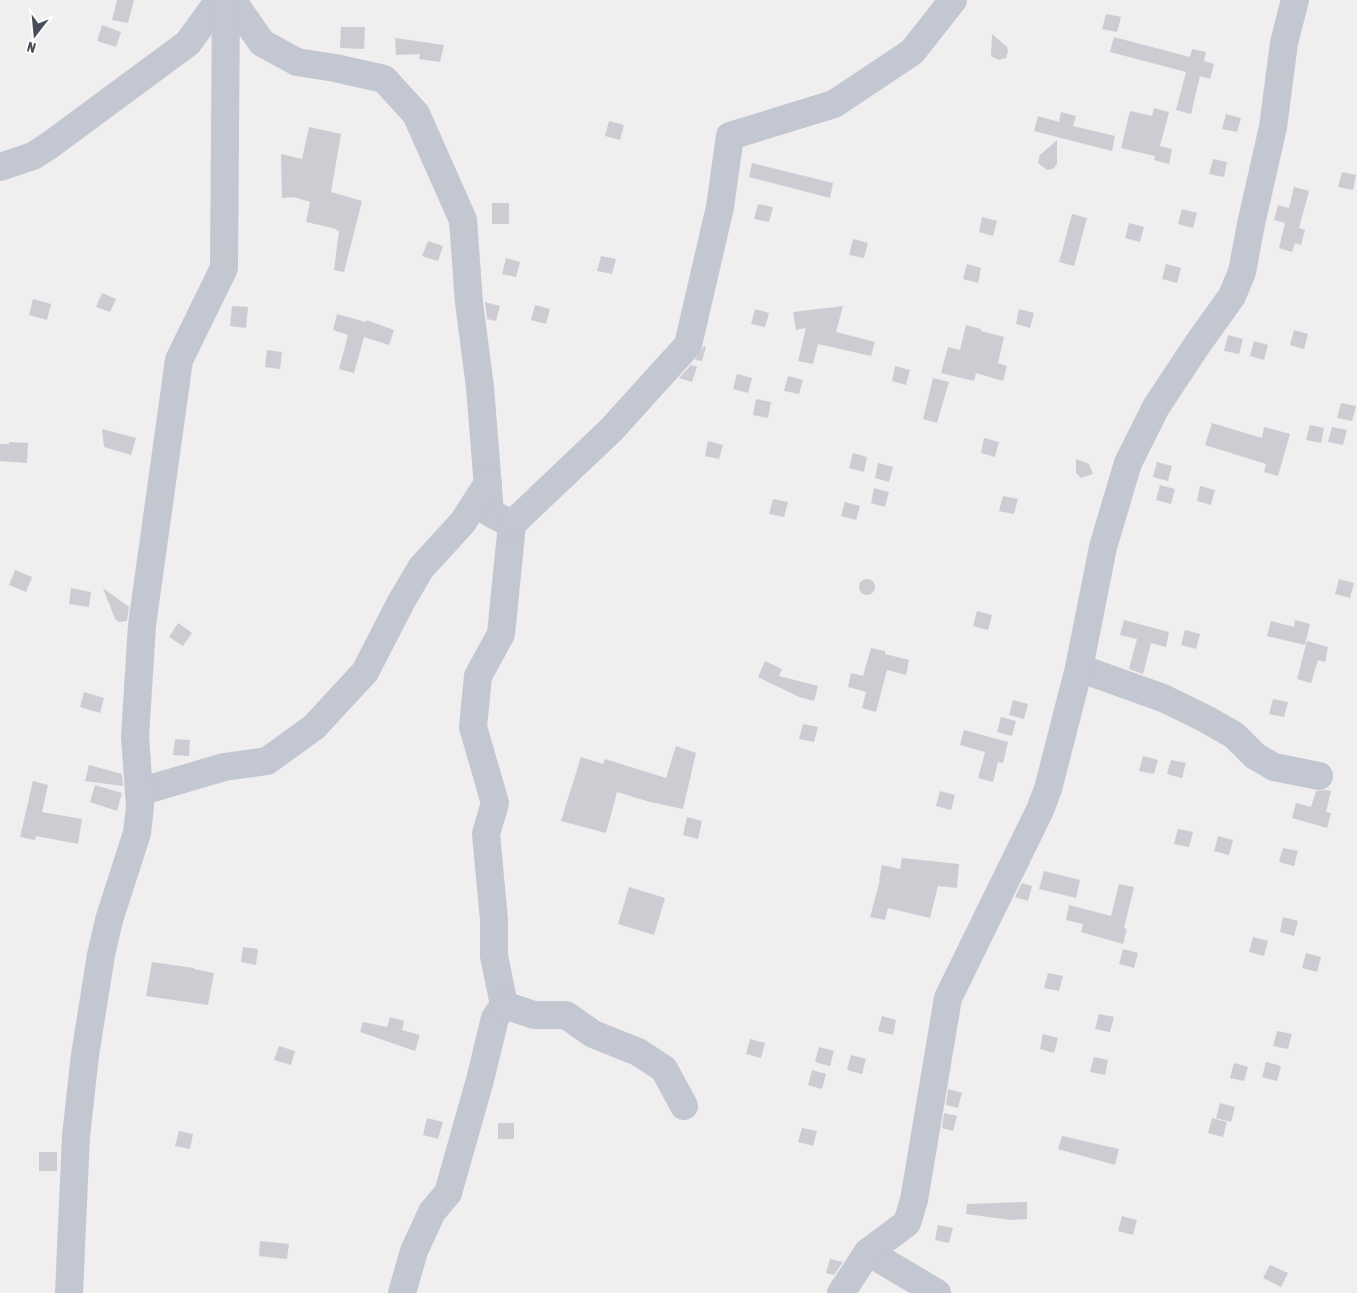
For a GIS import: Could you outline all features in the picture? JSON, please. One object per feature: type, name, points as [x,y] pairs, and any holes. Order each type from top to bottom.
[{"type":"street","points":[[0,167],[33,156],[50,145],[188,44],[219,0]]},
{"type":"street","points":[[68,1293],[76,1136],[85,1055],[101,956],[109,920],[137,833],[140,806],[135,737],[142,625],[179,360],[224,268],[226,0]]},
{"type":"street","points":[[232,0],[262,42],[296,62],[335,68],[384,79],[416,114],[463,220],[480,386],[490,513],[512,524]]},
{"type":"street","points":[[402,1293],[414,1251],[432,1212],[448,1193],[480,1080],[495,1018],[504,1005],[494,956],[494,920],[486,834],[495,804],[473,728],[478,676],[501,634],[512,524],[611,430],[688,344],[720,207],[730,136],[834,104],[912,52],[953,0]]},
{"type":"street","points":[[841,1293],[868,1252],[907,1223],[914,1200],[948,998],[1045,796],[1079,668],[1103,547],[1128,463],[1156,407],[1232,296],[1242,272],[1250,224],[1273,127],[1284,43],[1295,0]]},
{"type":"street","points":[[139,792],[224,767],[267,761],[314,727],[365,672],[421,568],[463,522],[488,483]]},
{"type":"street","points":[[1079,668],[1163,698],[1204,718],[1234,735],[1255,756],[1274,767],[1319,776]]},
{"type":"street","points":[[504,1005],[534,1015],[566,1015],[593,1034],[638,1052],[664,1070],[684,1106]]},
{"type":"street","points":[[868,1252],[937,1293]]},
{"type":"building","points":[[117,0],[134,0],[128,23],[112,20]]},
{"type":"building","points":[[1106,14],[1121,17],[1117,32],[1102,29]]},
{"type":"building","points":[[102,25],[121,32],[116,47],[97,41]]},
{"type":"building","points":[[341,27],[365,27],[364,49],[340,48]]},
{"type":"building","points":[[992,34],[1007,47],[1006,58],[999,60],[991,56]]},
{"type":"building","points":[[1114,37],[1190,57],[1192,49],[1206,52],[1204,61],[1214,64],[1210,79],[1200,76],[1191,114],[1176,110],[1186,72],[1110,52]]},
{"type":"building","points":[[395,38],[444,45],[440,62],[419,59],[420,54],[396,55]]},
{"type":"building","points":[[1154,108],[1169,112],[1160,146],[1172,149],[1169,164],[1154,160],[1155,156],[1121,148],[1130,111],[1152,116]]},
{"type":"building","points":[[1061,112],[1076,116],[1073,126],[1115,136],[1112,151],[1034,131],[1038,116],[1059,122]]},
{"type":"building","points":[[1226,114],[1241,118],[1237,132],[1222,129]]},
{"type":"building","points":[[609,121],[624,125],[620,140],[605,136]]},
{"type":"building","points":[[309,127],[341,134],[331,192],[362,201],[344,272],[334,270],[339,231],[306,222],[310,202],[294,197],[282,198],[281,154],[302,159]]},
{"type":"building","points":[[1057,140],[1057,164],[1053,169],[1047,170],[1038,163],[1040,155]]},
{"type":"building","points":[[1213,159],[1227,162],[1224,177],[1209,174]]},
{"type":"building","points":[[752,163],[833,183],[830,198],[749,177]]},
{"type":"building","points":[[1342,172],[1356,175],[1353,190],[1338,187]]},
{"type":"building","points":[[1294,187],[1309,191],[1299,228],[1305,230],[1301,245],[1295,243],[1292,252],[1279,248],[1285,223],[1274,220],[1278,205],[1289,208]]},
{"type":"building","points":[[492,203],[509,203],[509,224],[492,224]]},
{"type":"building","points":[[758,204],[773,207],[769,222],[754,219]]},
{"type":"building","points":[[1182,209],[1197,213],[1193,228],[1178,224]]},
{"type":"building","points":[[1072,214],[1087,218],[1074,266],[1059,262]]},
{"type":"building","points":[[982,217],[997,221],[993,236],[979,232]]},
{"type":"building","points":[[1129,223],[1144,227],[1140,242],[1125,238]]},
{"type":"building","points":[[853,239],[868,243],[864,258],[849,255]]},
{"type":"building","points":[[428,241],[443,246],[438,261],[422,256]]},
{"type":"building","points":[[601,256],[616,259],[612,274],[597,271]]},
{"type":"building","points":[[506,258],[520,262],[516,277],[502,274]]},
{"type":"building","points":[[967,264],[981,268],[978,283],[963,279]]},
{"type":"building","points":[[1166,264],[1181,268],[1177,283],[1162,279]]},
{"type":"building","points":[[102,293],[116,299],[110,312],[96,307]]},
{"type":"building","points":[[33,299],[51,304],[47,320],[29,315]]},
{"type":"building","points":[[485,302],[500,306],[496,321],[487,319]]},
{"type":"building","points":[[535,305],[550,309],[546,324],[531,320]]},
{"type":"building","points":[[232,306],[248,307],[246,328],[230,326]]},
{"type":"building","points":[[843,306],[836,332],[875,342],[871,356],[818,344],[813,364],[798,361],[806,328],[796,330],[793,312]]},
{"type":"building","points":[[755,309],[769,313],[765,327],[751,324]]},
{"type":"building","points":[[1019,309],[1034,313],[1030,328],[1016,324]]},
{"type":"building","points":[[337,314],[366,322],[366,320],[394,330],[389,345],[364,337],[354,373],[339,369],[348,335],[333,330]]},
{"type":"building","points":[[966,325],[1004,337],[998,363],[1007,366],[1003,381],[976,373],[974,381],[941,373],[948,347],[960,350]]},
{"type":"building","points":[[1294,330],[1308,334],[1304,349],[1290,345]]},
{"type":"building","points":[[1228,335],[1243,339],[1239,354],[1224,351]]},
{"type":"building","points":[[1254,341],[1268,345],[1264,360],[1250,356]]},
{"type":"building","points":[[704,346],[706,347],[702,361],[695,360]]},
{"type":"building","points":[[267,350],[282,352],[280,369],[265,367]]},
{"type":"building","points":[[691,365],[697,367],[692,382],[679,378]]},
{"type":"building","points":[[895,366],[910,370],[906,385],[892,381]]},
{"type":"building","points":[[737,374],[752,378],[748,393],[733,389]]},
{"type":"building","points":[[788,376],[803,380],[799,394],[784,391]]},
{"type":"building","points":[[933,378],[949,382],[937,423],[923,419]]},
{"type":"building","points":[[756,399],[771,402],[768,418],[753,415]]},
{"type":"building","points":[[1341,403],[1356,406],[1352,421],[1337,418]]},
{"type":"building","points":[[1212,423],[1262,438],[1264,427],[1290,434],[1278,476],[1264,472],[1266,464],[1205,445]]},
{"type":"building","points":[[1310,425],[1324,428],[1321,443],[1306,440]]},
{"type":"building","points":[[1332,427],[1347,430],[1343,445],[1328,442]]},
{"type":"building","points":[[102,429],[136,438],[131,455],[104,447]]},
{"type":"building","points":[[984,438],[999,442],[995,457],[981,453]]},
{"type":"building","points":[[708,441],[723,445],[719,459],[705,456]]},
{"type":"building","points":[[9,442],[28,443],[27,463],[0,461],[0,444],[9,444]]},
{"type":"building","points":[[853,453],[867,457],[864,472],[849,468]]},
{"type":"building","points":[[1076,459],[1089,464],[1093,474],[1081,478],[1076,473]]},
{"type":"building","points":[[1157,462],[1172,466],[1168,481],[1153,477]]},
{"type":"building","points":[[878,463],[893,467],[889,482],[875,478]]},
{"type":"building","points":[[1160,485],[1175,489],[1171,504],[1156,500]]},
{"type":"building","points":[[1200,486],[1215,490],[1211,505],[1197,501]]},
{"type":"building","points":[[874,488],[889,492],[885,507],[871,503]]},
{"type":"building","points":[[1003,496],[1018,499],[1014,514],[999,511]]},
{"type":"building","points":[[773,499],[788,502],[784,517],[769,514]]},
{"type":"building","points":[[845,502],[860,506],[856,520],[841,516]]},
{"type":"building","points":[[15,570],[32,577],[26,592],[9,585]]},
{"type":"building","points":[[864,579],[870,579],[875,584],[873,593],[864,595],[859,590],[859,584]]},
{"type":"building","points":[[1339,579],[1354,583],[1350,598],[1335,594]]},
{"type":"building","points":[[71,588],[91,592],[89,607],[69,604]]},
{"type":"building","points":[[103,588],[129,607],[127,621],[119,622],[115,619]]},
{"type":"building","points":[[977,611],[992,615],[988,630],[973,626]]},
{"type":"building","points":[[1124,620],[1169,632],[1166,647],[1151,643],[1143,674],[1129,669],[1137,639],[1120,635]]},
{"type":"building","points":[[1295,620],[1310,624],[1305,645],[1267,636],[1271,621],[1294,627]]},
{"type":"building","points":[[178,623],[192,633],[183,646],[169,637]]},
{"type":"building","points":[[1185,630],[1200,634],[1196,649],[1181,645]]},
{"type":"building","points":[[1307,641],[1328,647],[1325,662],[1318,660],[1311,683],[1297,679]]},
{"type":"building","points":[[871,648],[885,651],[885,654],[909,660],[906,675],[887,670],[876,712],[862,708],[866,692],[848,687],[851,673],[863,676]]},
{"type":"building","points":[[765,661],[782,669],[779,676],[818,686],[814,701],[799,697],[758,677]]},
{"type":"building","points":[[84,692],[104,698],[100,713],[80,707]]},
{"type":"building","points":[[1273,699],[1288,702],[1284,717],[1269,714]]},
{"type":"building","points":[[1013,700],[1028,704],[1024,719],[1009,715]]},
{"type":"building","points":[[1001,717],[1016,721],[1012,736],[997,732]]},
{"type":"building","points":[[803,724],[818,727],[814,742],[799,739]]},
{"type":"building","points":[[964,730],[1008,742],[1003,763],[998,762],[993,782],[978,778],[985,752],[960,745]]},
{"type":"building","points":[[175,739],[190,740],[189,756],[173,755]]},
{"type":"building","points":[[676,746],[696,753],[683,809],[617,792],[606,833],[561,821],[581,757],[603,764],[605,759],[666,778]]},
{"type":"building","points":[[1143,756],[1158,760],[1154,774],[1139,771]]},
{"type":"building","points":[[1171,760],[1186,763],[1182,778],[1167,774]]},
{"type":"building","points":[[89,765],[122,774],[123,786],[85,781]]},
{"type":"building","points":[[33,781],[48,785],[42,812],[82,819],[78,844],[36,836],[35,840],[20,837]]},
{"type":"building","points":[[95,785],[122,793],[117,811],[90,802]]},
{"type":"building","points":[[940,791],[955,795],[951,810],[936,806]]},
{"type":"building","points":[[1316,791],[1331,791],[1326,812],[1331,813],[1327,828],[1292,818],[1296,803],[1311,807]]},
{"type":"building","points":[[687,817],[702,821],[698,839],[683,835]]},
{"type":"building","points":[[1178,829],[1193,832],[1189,847],[1174,844]]},
{"type":"building","points":[[1218,836],[1233,840],[1229,855],[1214,851]]},
{"type":"building","points":[[1283,848],[1298,851],[1294,866],[1279,862]]},
{"type":"building","points":[[902,858],[959,864],[957,888],[938,886],[930,918],[888,908],[885,920],[870,917],[882,865],[900,869]]},
{"type":"building","points":[[1044,871],[1080,880],[1076,898],[1039,889]]},
{"type":"building","points":[[1022,883],[1032,886],[1028,901],[1015,897]]},
{"type":"building","points":[[1119,884],[1134,887],[1124,928],[1127,929],[1123,944],[1081,932],[1083,924],[1066,920],[1069,905],[1111,916]]},
{"type":"building","points":[[629,887],[665,898],[654,935],[618,924]]},
{"type":"building","points":[[1283,917],[1298,921],[1294,936],[1280,932]]},
{"type":"building","points":[[1253,937],[1268,941],[1264,956],[1249,952]]},
{"type":"building","points":[[243,947],[258,949],[256,965],[241,962]]},
{"type":"building","points":[[1123,949],[1138,953],[1134,968],[1119,964]]},
{"type":"building","points":[[1306,953],[1321,957],[1317,972],[1302,968]]},
{"type":"building","points":[[152,962],[214,973],[208,1005],[146,996]]},
{"type":"building","points":[[1048,973],[1063,976],[1059,991],[1044,988]]},
{"type":"building","points":[[1099,1014],[1114,1017],[1110,1032],[1095,1029]]},
{"type":"building","points":[[882,1016],[896,1020],[893,1035],[878,1031]]},
{"type":"building","points":[[390,1017],[404,1021],[402,1030],[420,1035],[415,1051],[360,1032],[363,1022],[387,1027]]},
{"type":"building","points":[[1277,1031],[1292,1034],[1288,1049],[1273,1046]]},
{"type":"building","points":[[1043,1034],[1058,1038],[1054,1053],[1040,1049]]},
{"type":"building","points":[[750,1039],[765,1043],[761,1058],[746,1054]]},
{"type":"building","points":[[279,1046],[295,1051],[291,1065],[274,1060]]},
{"type":"building","points":[[819,1047],[834,1051],[830,1066],[815,1062]]},
{"type":"building","points":[[851,1055],[866,1059],[862,1074],[847,1070]]},
{"type":"building","points":[[1094,1057],[1108,1060],[1105,1075],[1090,1072]]},
{"type":"building","points":[[1266,1062],[1281,1066],[1277,1081],[1262,1077]]},
{"type":"building","points":[[1234,1063],[1248,1067],[1244,1081],[1230,1078]]},
{"type":"building","points":[[812,1070],[826,1074],[822,1089],[808,1085]]},
{"type":"building","points":[[948,1089],[962,1093],[958,1108],[946,1105]]},
{"type":"building","points":[[1220,1103],[1235,1107],[1231,1122],[1216,1118]]},
{"type":"building","points":[[944,1113],[957,1116],[953,1131],[942,1128]]},
{"type":"building","points":[[427,1118],[443,1122],[438,1139],[423,1135]]},
{"type":"building","points":[[1212,1118],[1227,1122],[1223,1137],[1208,1133]]},
{"type":"building","points":[[498,1123],[514,1123],[514,1139],[498,1139]]},
{"type":"building","points":[[802,1128],[817,1131],[813,1146],[798,1142]]},
{"type":"building","points":[[179,1131],[193,1134],[190,1149],[175,1146]]},
{"type":"building","points":[[1062,1136],[1119,1149],[1115,1165],[1058,1149]]},
{"type":"building","points":[[39,1152],[57,1152],[57,1171],[39,1171]]},
{"type":"building","points":[[1027,1202],[1027,1219],[1011,1220],[966,1214],[967,1204]]},
{"type":"building","points":[[1122,1216],[1137,1220],[1133,1235],[1118,1231]]},
{"type":"building","points":[[938,1225],[953,1228],[949,1243],[935,1240]]},
{"type":"building","points":[[260,1241],[289,1244],[287,1259],[259,1256]]},
{"type":"building","points":[[830,1259],[843,1262],[834,1275],[826,1273]]},
{"type":"building","points":[[1270,1265],[1288,1273],[1281,1287],[1263,1278]]}]
